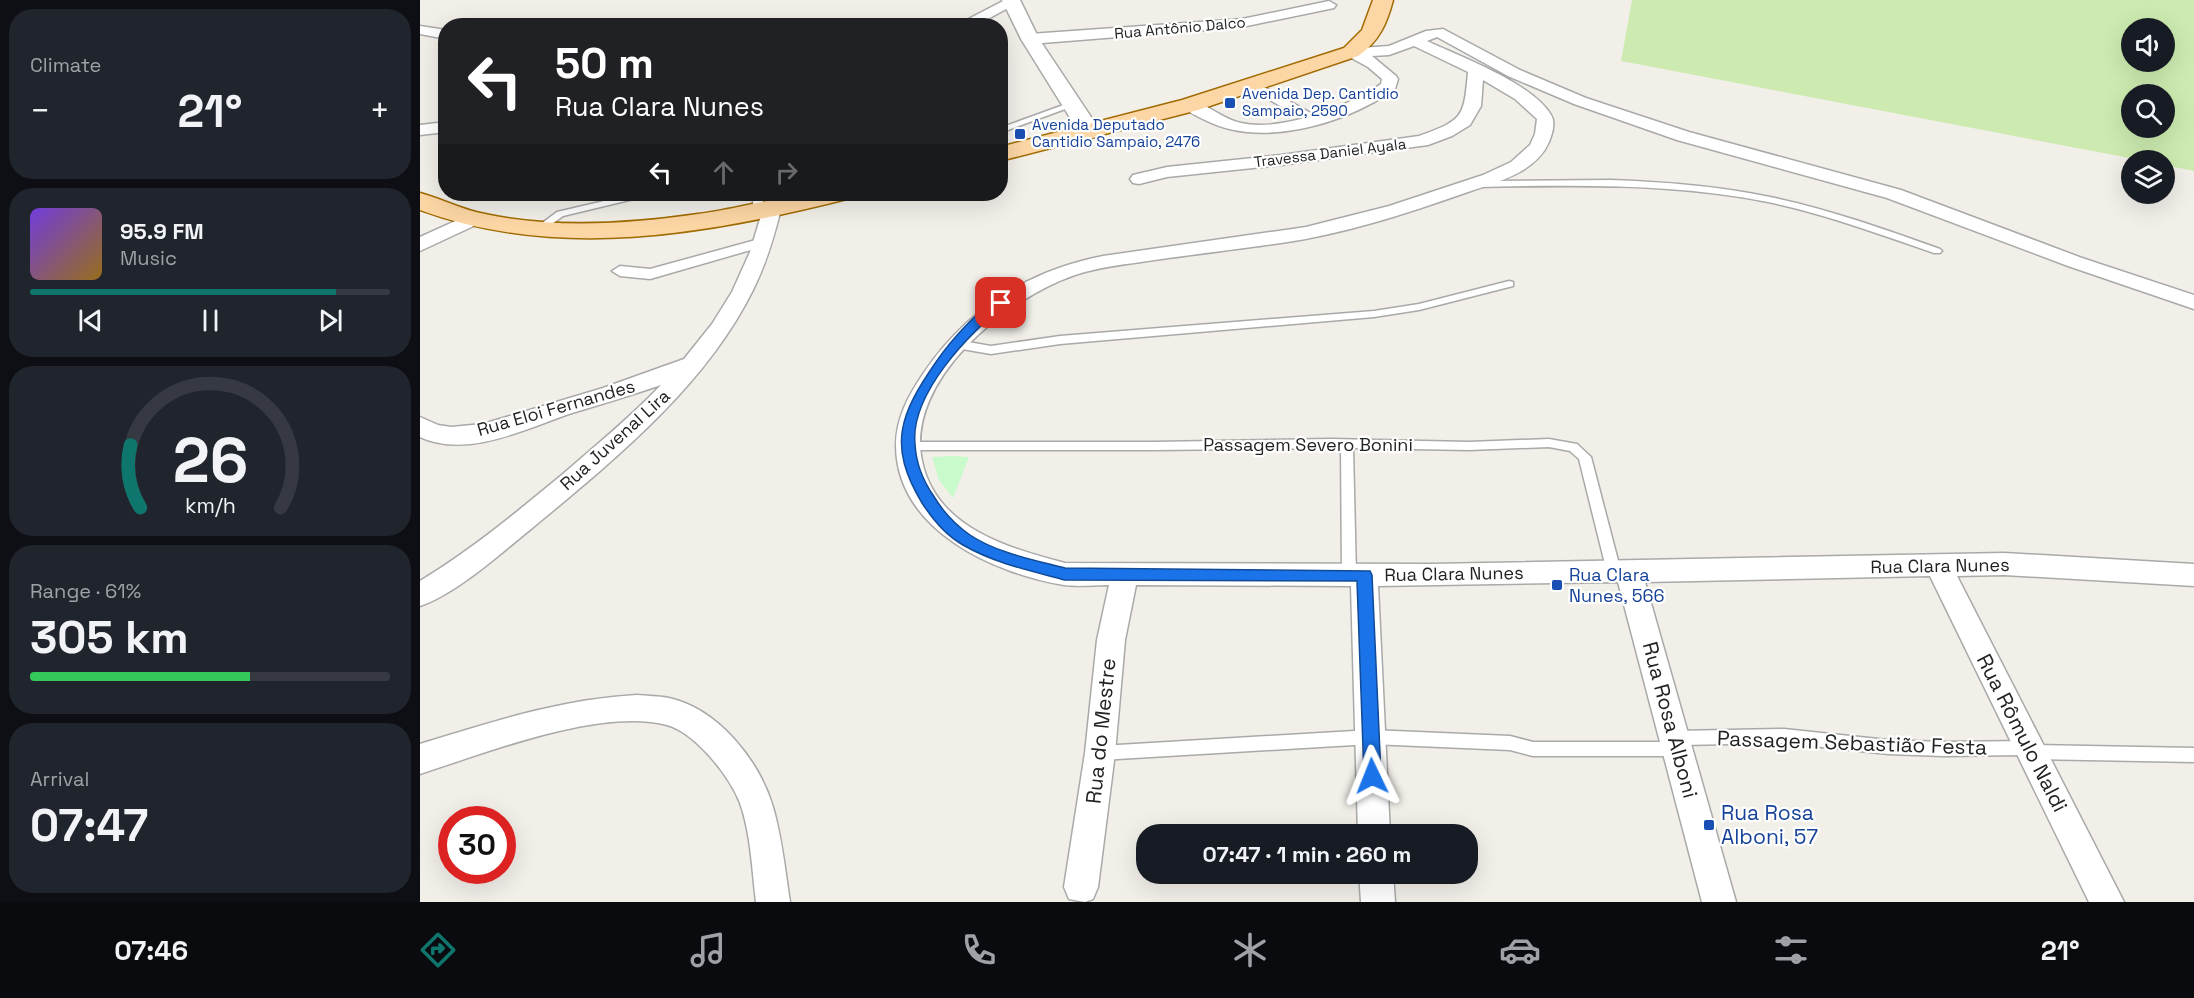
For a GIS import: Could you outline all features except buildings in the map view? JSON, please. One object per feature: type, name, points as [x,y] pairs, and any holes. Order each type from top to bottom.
[{"type":"main road","points":[[1008,152],[1190,105],[1351,52],[1370,37],[1376,26],[1383,0]]},
{"type":"main road","points":[[420,201],[473,219],[539,229],[590,231],[659,228],[790,201]]},
{"type":"street","points":[[978,18],[1012,1],[1030,39],[1090,132]]},
{"type":"street","name":"Rua Antônio Dalco","points":[[1030,39],[1242,23],[1329,5]]},
{"type":"street","points":[[420,30],[438,33]]},
{"type":"street","points":[[1351,52],[1414,42],[1437,32],[1450,35],[1514,73],[1610,111],[1683,136],[1894,194],[2075,262],[2194,302]]},
{"type":"street","points":[[1370,37],[1384,44],[1414,42]]},
{"type":"street","name":"Rua Clara Nunes","points":[[1414,42],[1476,71],[1530,101],[1545,118],[1545,126],[1543,141],[1529,158],[1473,184],[1396,211],[1322,230],[1121,258],[1068,270],[1041,281],[1001,303],[984,316],[956,344],[920,394],[910,424],[908,446],[914,477],[940,519],[966,540],[1024,564],[1065,574],[1357,575],[2004,564],[2194,575]]},
{"type":"street","points":[[1190,105],[1215,120],[1250,130],[1290,126],[1312,119],[1364,100],[1389,86],[1390,79],[1374,62],[1351,52]]},
{"type":"street","name":"Travessa Daniel Ayala","points":[[1139,179],[1167,172],[1281,160],[1422,141],[1446,132],[1464,121],[1473,106],[1476,71]]},
{"type":"street","points":[[1253,85],[1312,119]]},
{"type":"street","points":[[420,130],[438,128]]},
{"type":"street","name":"Rua Juvenal Lira","points":[[420,596],[493,546],[639,423],[668,393],[736,304],[763,242],[763,205]]},
{"type":"street","points":[[420,245],[473,219]]},
{"type":"street","points":[[620,272],[650,274],[763,242]]},
{"type":"street","name":"Rua Eloi Fernandes","points":[[420,426],[437,434],[483,431],[593,400],[690,365]]},
{"type":"street","name":"Rua Rômulo Naldi","points":[[1938,565],[2107,902]]},
{"type":"street","name":"Rua Rosa Alboni","points":[[1622,572],[1676,743],[1719,902]]},
{"type":"street","name":"Rua do Mestre","points":[[1084,894],[1111,640],[1125,575]]},
{"type":"street","points":[[1357,575],[1371,736],[1374,824]]},
{"type":"street","points":[[420,759],[528,726],[596,711],[623,707],[651,708],[670,712],[696,724],[718,744],[740,773],[755,802],[773,902]]},
{"type":"street","points":[[1377,884],[1378,902]]},
{"type":"lane","points":[[1008,128],[1072,105]]},
{"type":"lane","points":[[1473,184],[1599,180],[1736,193],[1800,207],[1937,251]]},
{"type":"lane","points":[[539,229],[560,214],[614,201]]},
{"type":"lane","points":[[956,344],[991,350],[1060,340],[1374,314],[1419,307],[1509,284]]},
{"type":"lane","points":[[1347,444],[1357,575]]},
{"type":"lane","name":"Passagem Severo Bonini","points":[[908,446],[1564,444],[1579,449],[1585,457],[1622,572]]},
{"type":"lane","name":"Passagem Sebastião Festa","points":[[1100,753],[1371,736],[1510,743],[1533,749],[1784,736],[1888,747],[1943,750],[2194,755]]},
{"type":"green space","points":[[1632,0],[2194,0],[2194,171],[2175,167],[2175,150],[2121,150],[2121,156],[1621,61]]},
{"type":"green space","points":[[932,457],[969,457],[953,498],[939,480]]},
{"type":"place","name":"Avenida Dep. Cantidio Sampaio, 2590","points":[[1230,103]]},
{"type":"place","name":"Avenida Deputado Cantidio Sampaio, 2476","points":[[1020,134]]},
{"type":"place","name":"Rua Clara Nunes, 566","points":[[1557,585]]},
{"type":"place","name":"Rua Rosa Alboni, 57","points":[[1709,825]]},
{"type":"route","points":[[1001,303],[965,334],[947,355],[920,394],[910,424],[908,442],[914,477],[940,519],[966,540],[984,548],[1024,564],[1065,574],[1112,576],[1277,573],[1364,575],[1372,776]]}]
